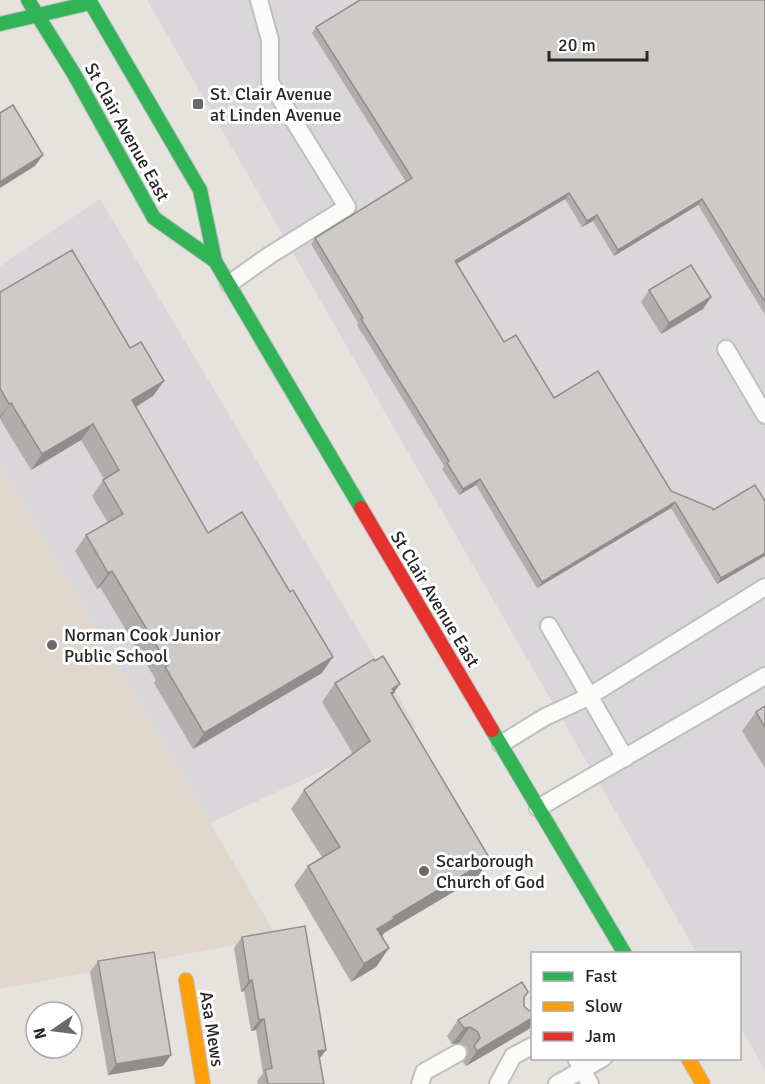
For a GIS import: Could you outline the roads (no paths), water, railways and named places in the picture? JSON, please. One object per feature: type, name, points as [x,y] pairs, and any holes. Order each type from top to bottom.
[{"type":"main road","name":"St Clair Avenue East","points":[[28,0],[74,74],[154,218],[215,261]]},
{"type":"main road","name":"St Clair Avenue East","points":[[95,1],[201,190],[215,261],[625,952]]},
{"type":"main road","points":[[0,24],[95,1]]},
{"type":"main road","name":"Asa Mews","points":[[186,980],[203,1084]]},
{"type":"main road","points":[[689,1060],[703,1084]]},
{"type":"lane","points":[[229,284],[270,255],[347,207],[270,82],[270,40],[259,0]]},
{"type":"lane","points":[[726,349],[765,415]]},
{"type":"lane","points":[[501,744],[545,717],[588,697],[765,587]]},
{"type":"lane","points":[[549,626],[625,758]]},
{"type":"lane","points":[[538,808],[765,676]]},
{"type":"lane","points":[[498,1084],[513,1056],[531,1047]]},
{"type":"lane","points":[[420,1084],[424,1072],[458,1053]]},
{"type":"lane","points":[[557,1084],[601,1060]]},
{"type":"place","name":"St. Clair Avenue at Linden Avenue","points":[[198,104]]},
{"type":"place","name":"Norman Cook Junior Public School","points":[[52,645]]},
{"type":"place","name":"Scarborough Church of God","points":[[424,871]]}]
